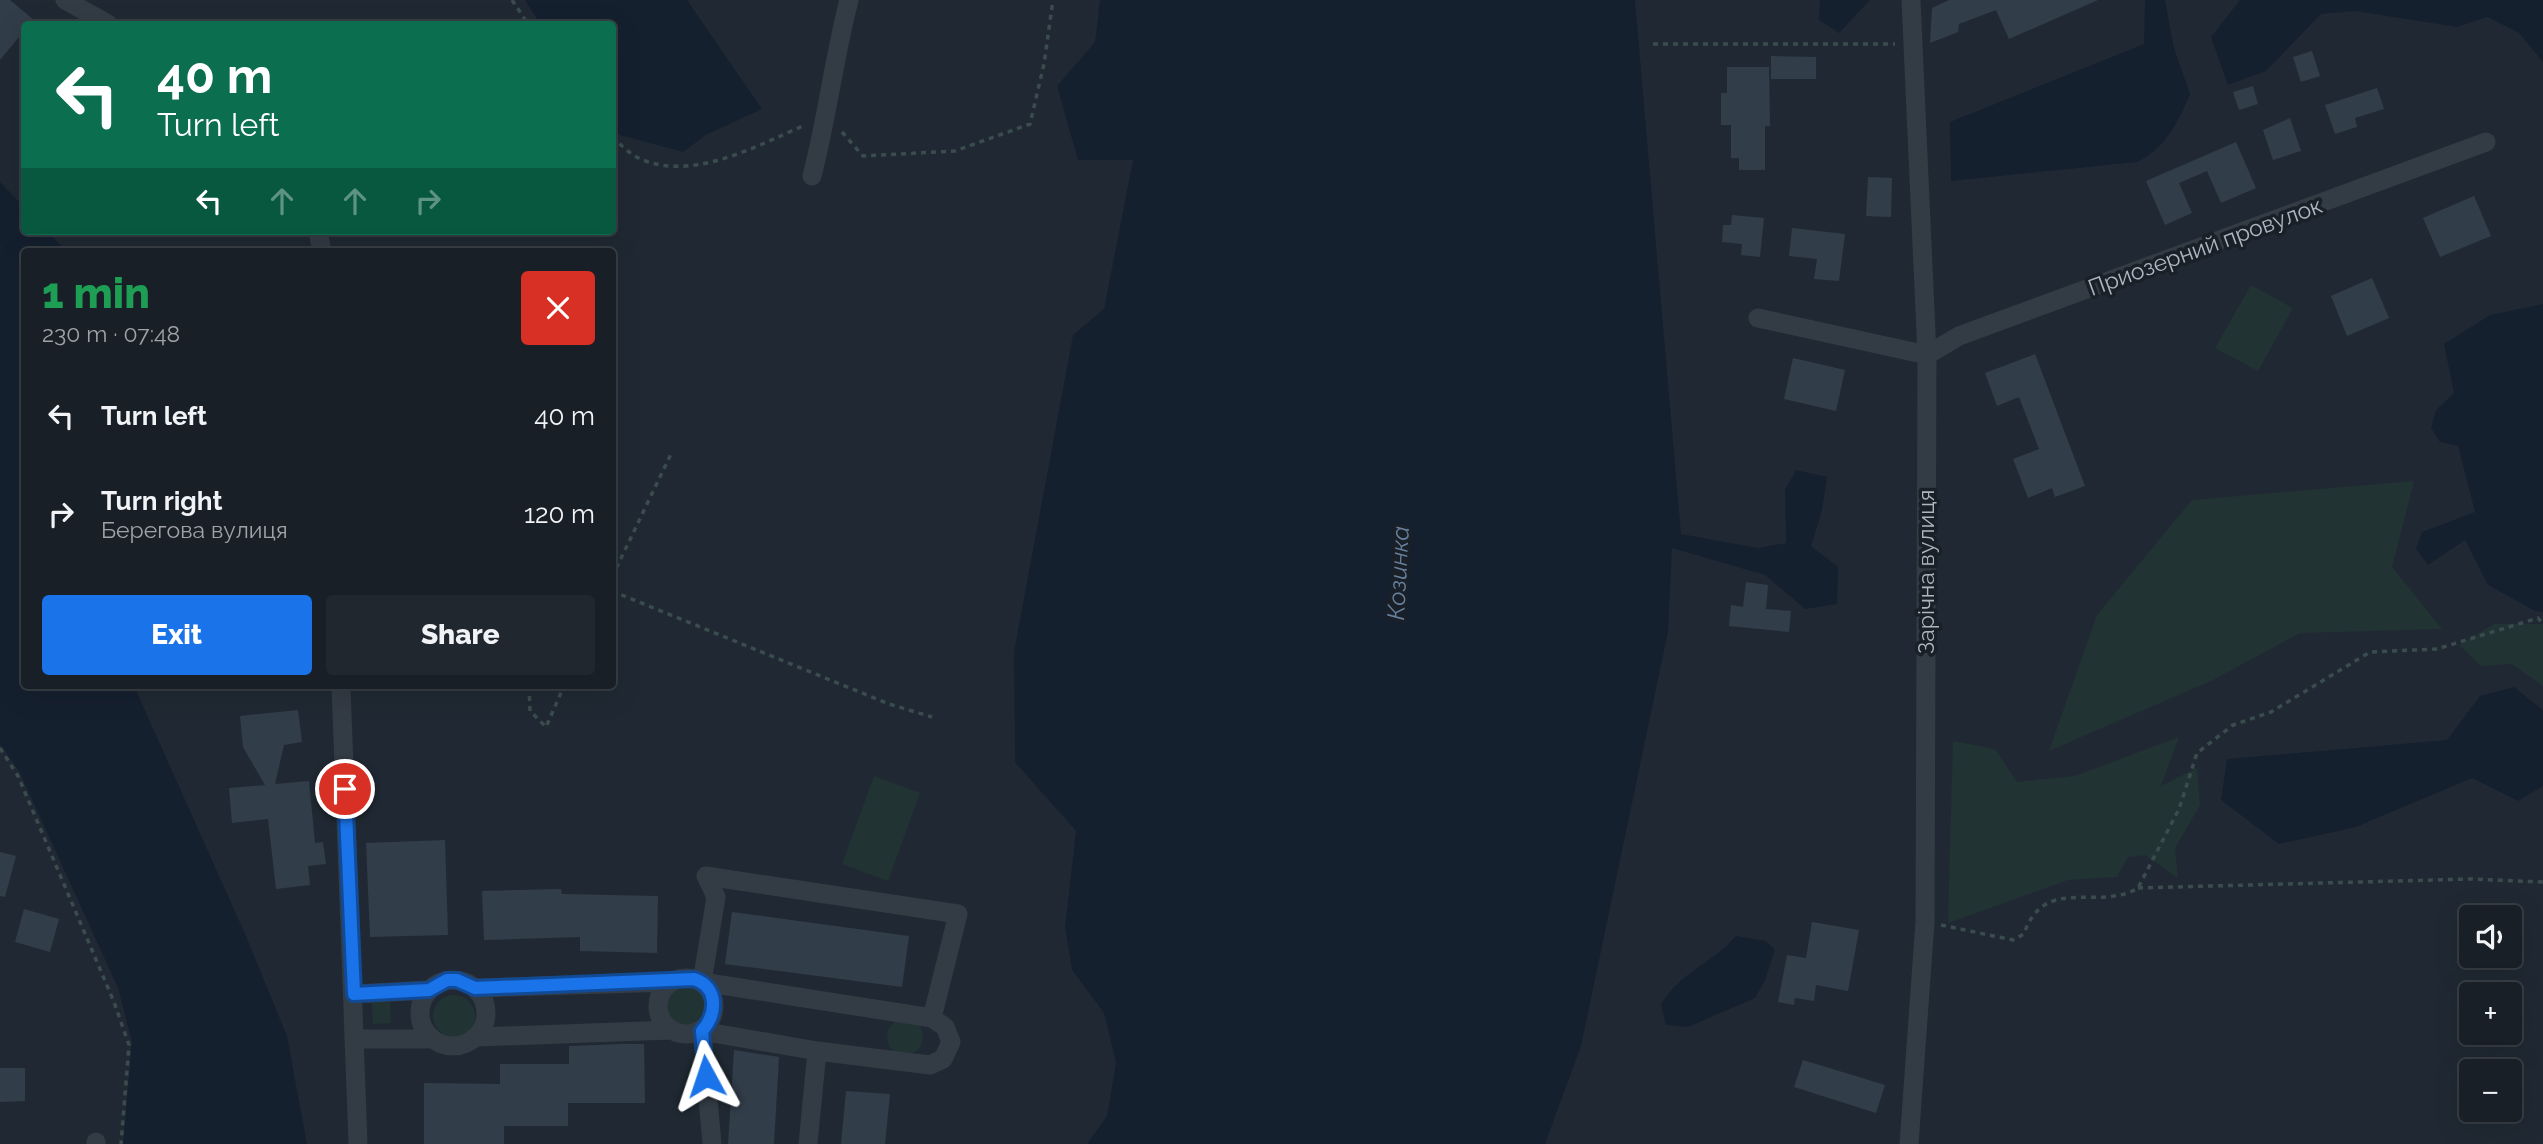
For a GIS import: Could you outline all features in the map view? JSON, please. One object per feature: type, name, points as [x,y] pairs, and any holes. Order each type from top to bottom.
[{"type":"street","points":[[65,0],[103,21]]},
{"type":"street","points":[[813,176],[827,116],[837,47],[849,0]]},
{"type":"street","name":"Зарічна вулиця","points":[[1909,1144],[1925,922],[1927,355],[1911,0]]},
{"type":"street","name":"Приозерний провулок","points":[[1927,355],[1959,337],[2486,142]]},
{"type":"street","points":[[1758,318],[1927,355]]},
{"type":"street","points":[[341,689],[357,1039],[358,1144]]},
{"type":"street","points":[[712,1144],[702,1031],[713,1016],[714,1007],[713,997],[702,982],[716,897],[706,876],[958,914],[932,1018]]},
{"type":"street","points":[[475,988],[672,982],[686,978],[932,1018],[945,1027],[951,1042],[943,1059],[930,1065],[817,1051],[702,1031],[685,1035],[670,1030],[477,1037]]},
{"type":"street","points":[[354,994],[429,990],[447,980],[457,980],[475,988],[483,997],[487,1018],[477,1037],[469,1043],[450,1047],[432,1039],[357,1039]]},
{"type":"street","points":[[670,1030],[659,1015],[658,1006],[659,996],[672,982]]},
{"type":"street","points":[[429,990],[423,999],[420,1020],[432,1039]]},
{"type":"street","points":[[808,1144],[817,1051]]},
{"type":"path","points":[[512,0],[526,21]]},
{"type":"path","points":[[616,140],[634,156],[668,165],[716,163],[827,116],[863,156],[955,151],[1030,124],[1044,64],[1053,0]]},
{"type":"path","points":[[1653,44],[1911,44]]},
{"type":"path","points":[[616,569],[671,454]]},
{"type":"path","points":[[616,593],[889,704],[932,718]]},
{"type":"path","points":[[2138,888],[2179,809],[2197,753],[2233,725],[2272,712],[2370,652],[2437,649],[2538,618],[2543,624]]},
{"type":"path","points":[[529,689],[530,711],[546,727],[563,689]]},
{"type":"path","points":[[0,748],[18,776],[114,1002],[129,1045],[120,1142]]},
{"type":"path","points":[[1925,922],[2013,940],[2024,934],[2030,916],[2043,904],[2075,896],[2126,895],[2138,888],[2470,878],[2543,882]]},
{"type":"shaded area","points":[[2251,285],[2293,308],[2258,371],[2215,348]]},
{"type":"shaded area","points":[[2414,481],[2392,567],[2442,629],[2300,633],[2213,680],[2049,751],[2097,615],[2192,500]]},
{"type":"shaded area","points":[[2494,624],[2543,624],[2543,686],[2512,664],[2481,666],[2459,645]]},
{"type":"shaded area","points":[[2179,737],[2161,786],[2197,768],[2200,805],[2175,848],[2178,878],[2145,855],[2128,857],[2117,877],[2068,880],[1948,923],[1953,741],[1995,749],[2017,782],[2075,776]]},
{"type":"shaded area","points":[[874,776],[920,793],[888,881],[842,864]]},
{"type":"shaded area","points":[[686,987],[699,993],[705,1006],[699,1019],[686,1025],[673,1019],[667,1006],[673,993]]},
{"type":"shaded area","points":[[454,995],[469,1001],[475,1016],[469,1031],[454,1037],[439,1031],[433,1016],[439,1001]]},
{"type":"shaded area","points":[[390,1001],[391,1023],[373,1024],[372,1002]]},
{"type":"shaded area","points":[[905,1019],[918,1024],[923,1037],[918,1050],[905,1055],[892,1050],[887,1037],[892,1024]]},
{"type":"water","points":[[525,0],[687,0],[762,109],[706,135],[683,152],[620,135],[616,130],[616,21],[538,21]]},
{"type":"water","name":"Козинка","points":[[1100,0],[1635,0],[1681,534],[1758,548],[1786,543],[1785,490],[1796,470],[1827,477],[1822,511],[1811,546],[1838,567],[1837,604],[1805,609],[1765,575],[1672,548],[1668,632],[1581,1046],[1545,1144],[1087,1144],[1107,1116],[1116,1062],[1104,1013],[1072,970],[1065,928],[1076,831],[1015,762],[1014,652],[1073,335],[1104,309],[1133,160],[1078,160],[1057,86],[1095,42]]},
{"type":"water","points":[[1820,0],[1870,0],[1839,33],[1819,20]]},
{"type":"water","points":[[2145,0],[2165,0],[2174,48],[2190,94],[2176,124],[2156,150],[2137,162],[1951,181],[1950,122],[2144,44]]},
{"type":"water","points":[[2240,0],[2543,0],[2543,62],[2519,33],[2487,17],[2457,27],[2355,11],[2321,14],[2266,71],[2228,85],[2211,37]]},
{"type":"water","points":[[0,182],[21,204],[21,235],[51,235],[63,248],[21,248],[21,689],[135,689],[246,936],[287,1036],[307,1144],[123,1144],[132,1042],[118,988],[19,771],[0,744]]},
{"type":"water","points":[[2543,304],[2543,612],[2535,611],[2488,585],[2465,540],[2428,565],[2416,549],[2422,532],[2475,512],[2458,446],[2440,442],[2431,428],[2436,410],[2454,393],[2444,344],[2490,315]]},
{"type":"water","points":[[2514,687],[2543,710],[2543,786],[2518,801],[2472,778],[2356,827],[2279,844],[2221,800],[2227,759],[2447,740],[2480,696]]},
{"type":"water","points":[[1736,936],[1766,941],[1775,950],[1765,980],[1755,998],[1688,1027],[1666,1025],[1661,1005],[1668,994]]},
{"type":"building","points":[[0,0],[10,0],[34,20],[21,21],[21,35],[0,60]]},
{"type":"building","points":[[1949,0],[2098,0],[2009,39],[1996,10],[1959,24],[1958,32],[1930,43],[1932,8]]},
{"type":"building","points":[[2312,51],[2320,76],[2301,82],[2293,57]]},
{"type":"building","points":[[1771,56],[1816,57],[1816,79],[1771,79]]},
{"type":"building","points":[[1727,67],[1769,67],[1770,126],[1765,126],[1765,170],[1739,170],[1739,158],[1731,158],[1731,125],[1721,125],[1721,93],[1727,93]]},
{"type":"building","points":[[2253,86],[2258,104],[2239,110],[2233,92]]},
{"type":"building","points":[[2377,88],[2384,109],[2355,118],[2357,127],[2335,134],[2325,105]]},
{"type":"building","points":[[2290,118],[2301,151],[2273,160],[2263,130]]},
{"type":"building","points":[[2236,142],[2256,188],[2221,203],[2207,171],[2179,183],[2192,213],[2165,225],[2146,181]]},
{"type":"building","points":[[1868,177],[1892,178],[1891,217],[1866,216]]},
{"type":"building","points":[[2474,196],[2491,236],[2440,257],[2423,218]]},
{"type":"building","points":[[1732,215],[1764,218],[1760,257],[1741,255],[1742,244],[1722,242],[1723,225],[1731,225]]},
{"type":"building","points":[[1792,228],[1845,234],[1839,281],[1814,279],[1817,259],[1789,256]]},
{"type":"building","points":[[2372,278],[2389,318],[2347,336],[2331,296]]},
{"type":"building","points":[[2035,354],[2085,486],[2055,497],[2052,488],[2028,498],[2013,459],[2039,449],[2019,397],[1997,406],[1985,373]]},
{"type":"building","points":[[1793,358],[1845,370],[1836,411],[1784,399]]},
{"type":"building","points":[[1746,582],[1768,585],[1766,609],[1791,611],[1789,632],[1729,626],[1731,605],[1743,607]]},
{"type":"building","points":[[298,710],[302,742],[284,745],[275,784],[309,781],[315,843],[323,842],[326,864],[308,866],[310,885],[276,889],[268,819],[232,823],[229,788],[265,785],[243,747],[240,716]]},
{"type":"building","points":[[445,840],[448,935],[370,937],[366,843]]},
{"type":"building","points":[[0,852],[16,856],[5,897],[0,896]]},
{"type":"building","points":[[561,889],[562,894],[658,896],[657,953],[580,951],[580,937],[484,940],[482,891]]},
{"type":"building","points":[[24,909],[59,919],[50,952],[15,942]]},
{"type":"building","points":[[732,912],[909,936],[902,987],[725,964]]},
{"type":"building","points":[[1812,922],[1859,930],[1848,991],[1816,985],[1814,1001],[1795,998],[1794,1005],[1778,1002],[1787,955],[1806,958]]},
{"type":"building","points":[[644,1044],[645,1103],[568,1103],[568,1126],[504,1126],[504,1144],[424,1144],[424,1083],[500,1084],[500,1064],[569,1064],[569,1046]]},
{"type":"building","points":[[734,1050],[779,1057],[774,1144],[728,1144]]},
{"type":"building","points":[[1803,1060],[1885,1085],[1876,1113],[1794,1087]]},
{"type":"building","points":[[0,1068],[25,1068],[25,1101],[0,1102]]},
{"type":"building","points":[[846,1091],[890,1094],[885,1144],[841,1144]]},
{"type":"route","points":[[345,789],[354,994],[429,990],[447,980],[457,980],[475,988],[694,979],[702,982],[713,997],[713,1016],[702,1031],[706,1076]]}]
